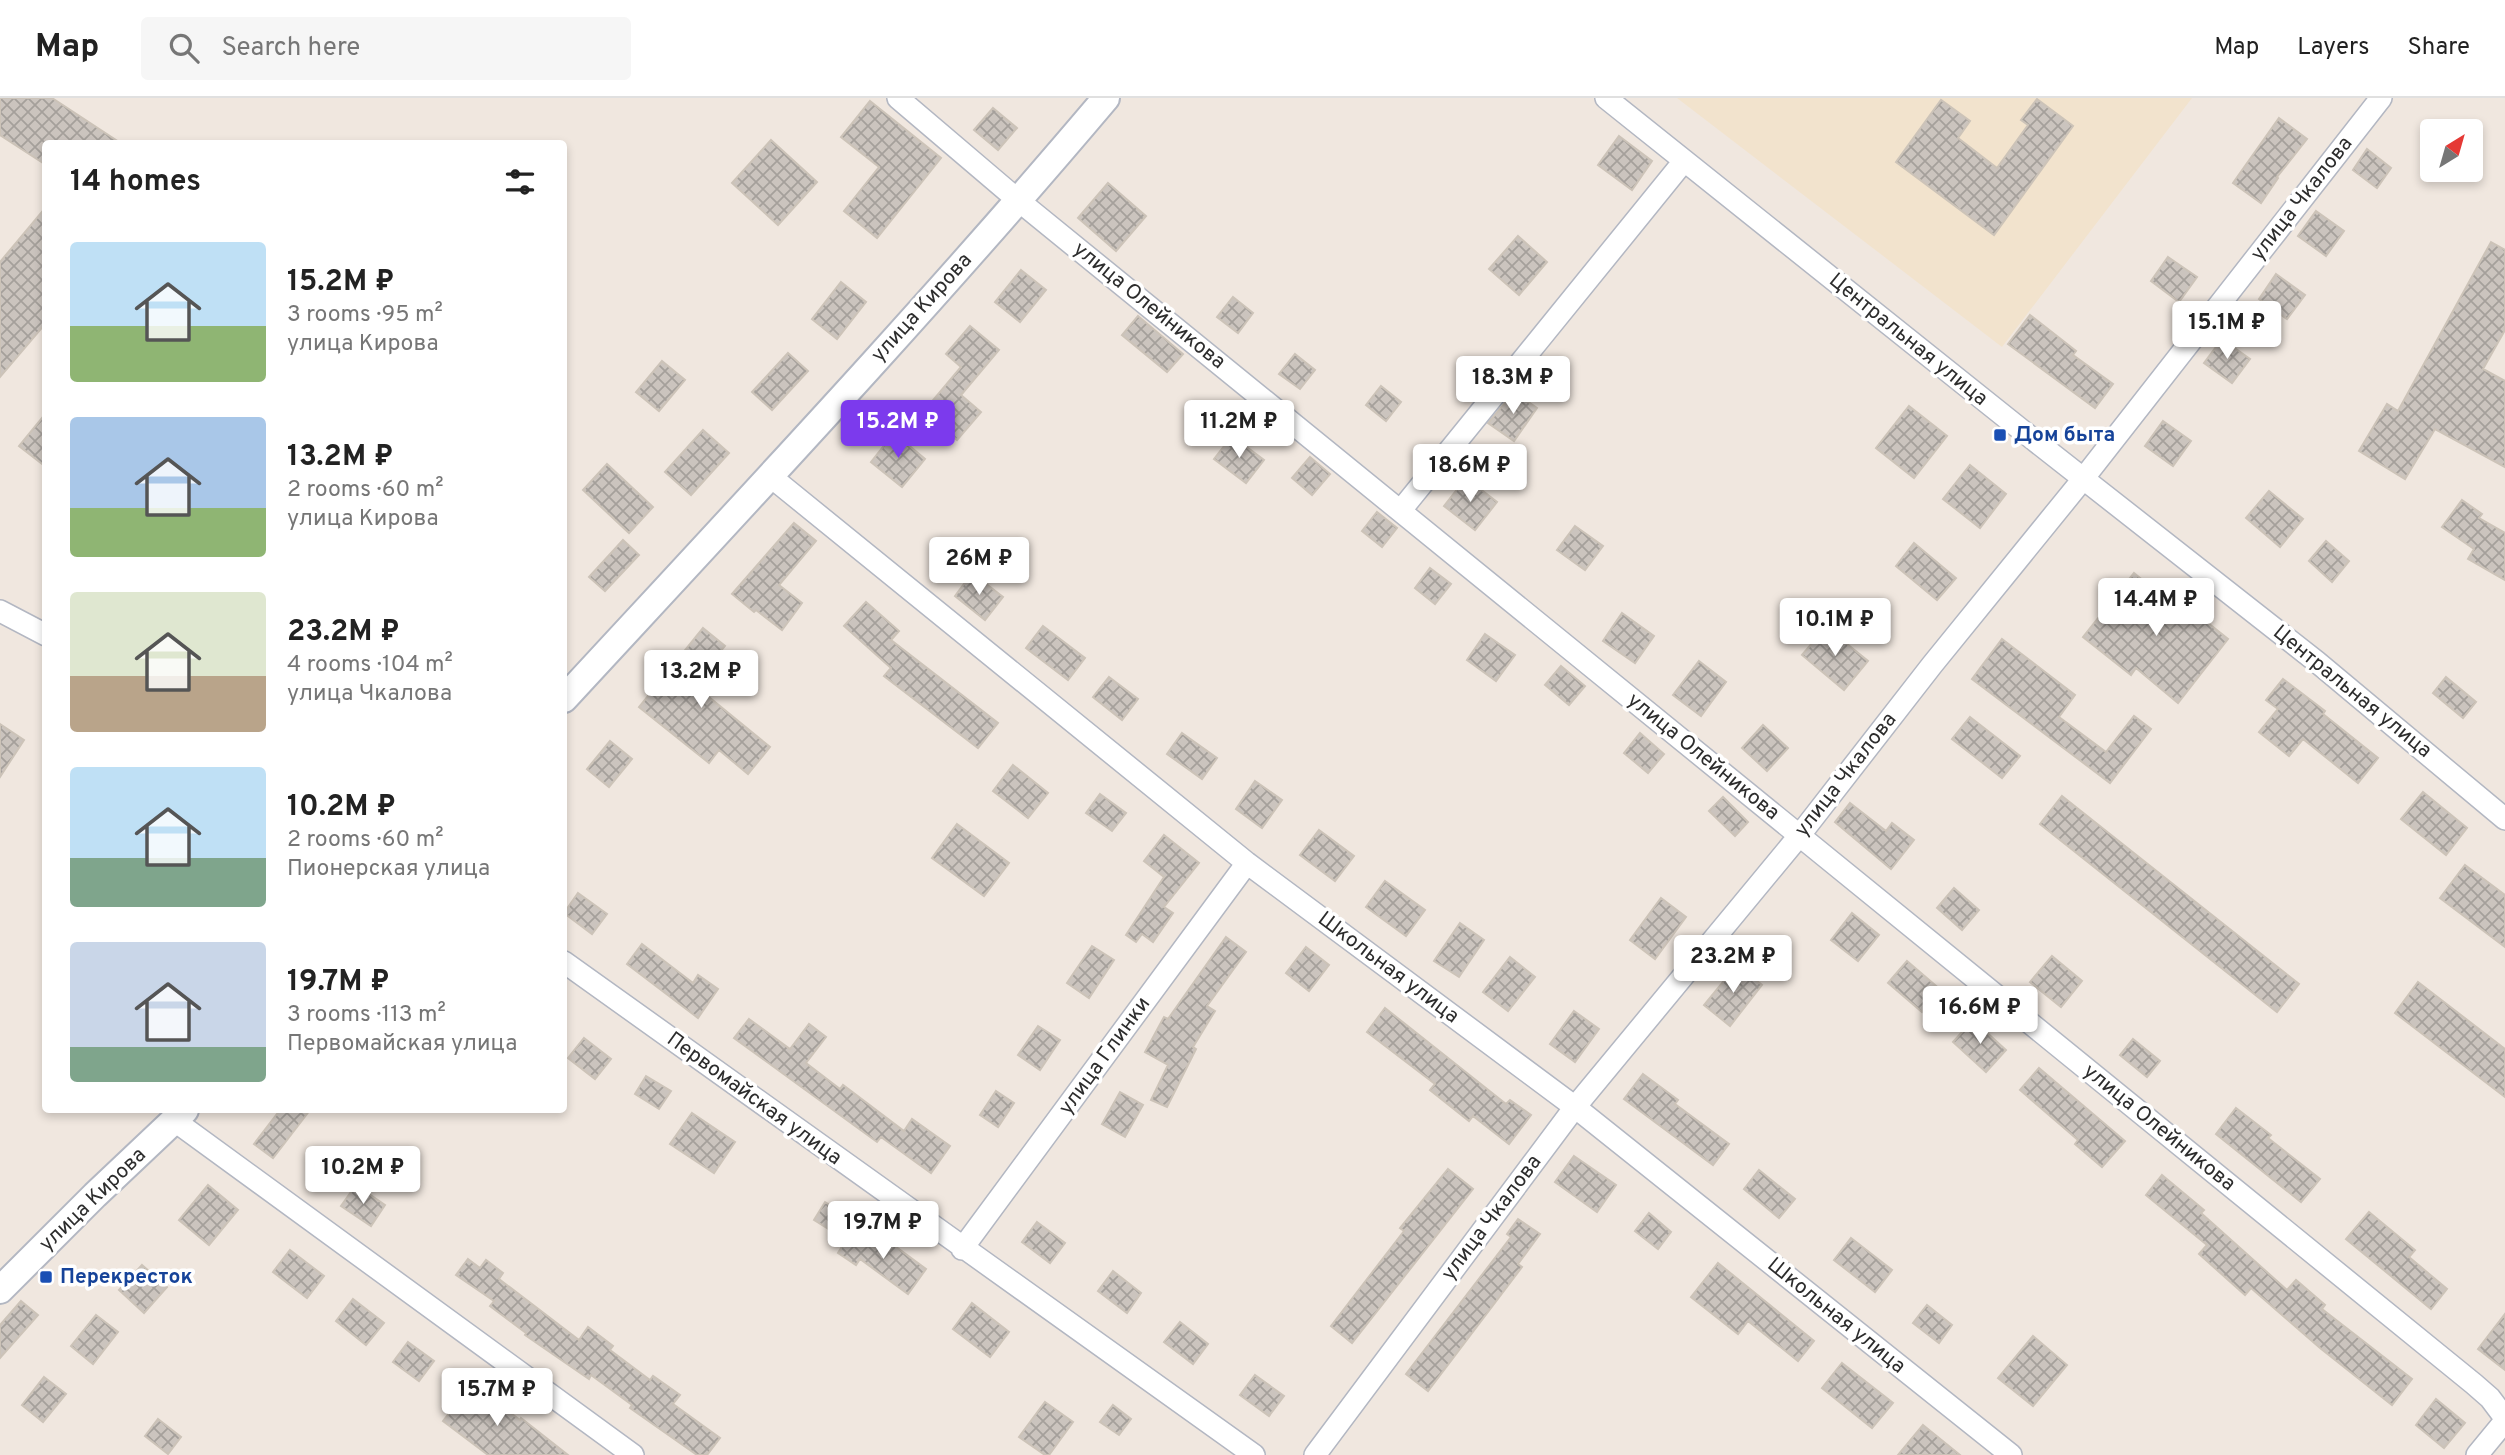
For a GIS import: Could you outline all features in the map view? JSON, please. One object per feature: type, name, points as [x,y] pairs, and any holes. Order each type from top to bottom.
[{"type":"street","name":"улица Олейникова","points":[[898,98],[1019,201],[2474,1384],[2490,1398],[2505,1420]]},
{"type":"street","name":"улица Кирова","points":[[567,696],[1019,201],[1106,98]]},
{"type":"street","name":"Центральная улица","points":[[1606,98],[2317,662],[2505,818]]},
{"type":"street","name":"улица Чкалова","points":[[1315,1455],[1574,1107],[1799,836],[2381,98]]},
{"type":"street","points":[[1401,510],[1684,161]]},
{"type":"street","name":"Школьная улица","points":[[770,476],[1247,863],[1574,1107],[2011,1455]]},
{"type":"street","points":[[0,611],[42,633]]},
{"type":"street","name":"улица Глинки","points":[[962,1249],[1247,863]]},
{"type":"street","name":"Первомайская улица","points":[[567,964],[962,1249],[1254,1455]]},
{"type":"street","name":"улица Кирова","points":[[0,1290],[180,1115]]},
{"type":"street","points":[[180,1115],[633,1455]]},
{"type":"street","points":[[2477,1455],[2505,1420]]},
{"type":"shaded area","points":[[1677,98],[2192,98],[2002,347]]},
{"type":"building","points":[[0,98],[52,98],[116,140],[42,140],[42,162],[0,135]]},
{"type":"building","points":[[2037,99],[2073,126],[1994,235],[1896,162],[1941,100],[1970,121],[1958,138],[1997,168],[2028,125],[2021,120]]},
{"type":"building","points":[[870,101],[941,158],[877,238],[844,211],[879,167],[841,137]]},
{"type":"building","points":[[993,108],[1017,128],[998,150],[974,130]]},
{"type":"building","points":[[2279,118],[2307,139],[2277,177],[2261,203],[2233,183]]},
{"type":"building","points":[[1619,136],[1652,161],[1632,190],[1598,165]]},
{"type":"building","points":[[771,140],[817,182],[778,225],[732,183]]},
{"type":"building","points":[[2367,149],[2391,168],[2377,188],[2353,170]]},
{"type":"building","points":[[1108,183],[1146,216],[1116,251],[1078,218]]},
{"type":"building","points":[[2316,211],[2344,231],[2326,256],[2298,236]]},
{"type":"building","points":[[42,212],[42,328],[0,377],[0,262]]},
{"type":"building","points":[[1518,236],[1547,262],[1519,295],[1489,269]]},
{"type":"building","points":[[2491,242],[2505,250],[2505,330],[2483,369],[2505,381],[2505,467],[2435,429],[2405,479],[2359,451],[2387,404],[2398,411]]},
{"type":"building","points":[[2168,257],[2197,277],[2179,302],[2151,281]]},
{"type":"building","points":[[1021,270],[1046,290],[1020,322],[995,302]]},
{"type":"building","points":[[2276,274],[2305,295],[2287,319],[2259,299]]},
{"type":"building","points":[[841,282],[866,302],[837,339],[812,319]]},
{"type":"building","points":[[1233,297],[1253,313],[1238,333],[1217,317]]},
{"type":"building","points":[[2030,315],[2076,351],[2073,355],[2113,384],[2095,408],[2008,344]]},
{"type":"building","points":[[1138,316],[1183,354],[1167,372],[1122,335]]},
{"type":"building","points":[[970,326],[999,350],[961,395],[981,412],[957,440],[923,412],[961,367],[946,354]]},
{"type":"building","points":[[2222,339],[2250,359],[2232,383],[2204,363]]},
{"type":"building","points":[[788,353],[808,371],[772,410],[752,392]]},
{"type":"building","points":[[1295,354],[1315,370],[1300,389],[1279,374]]},
{"type":"building","points":[[662,361],[685,380],[659,411],[636,392]]},
{"type":"building","points":[[1381,386],[1401,402],[1386,421],[1366,405]]},
{"type":"building","points":[[1514,392],[1537,408],[1514,441],[1488,423]]},
{"type":"building","points":[[1909,406],[1947,436],[1914,478],[1876,448]]},
{"type":"building","points":[[42,418],[42,464],[19,446]]},
{"type":"building","points":[[2163,421],[2191,441],[2173,466],[2145,446]]},
{"type":"building","points":[[703,430],[729,453],[691,495],[665,472]]},
{"type":"building","points":[[894,433],[925,459],[902,487],[871,462]]},
{"type":"building","points":[[1232,436],[1264,460],[1246,483],[1214,459]]},
{"type":"building","points":[[1310,457],[1330,474],[1312,495],[1292,478]]},
{"type":"building","points":[[607,464],[653,507],[629,533],[583,490]]},
{"type":"building","points":[[1970,465],[2006,494],[1980,528],[1943,499]]},
{"type":"building","points":[[1466,478],[1497,502],[1475,530],[1444,506]]},
{"type":"building","points":[[2269,491],[2303,519],[2280,547],[2246,518]]},
{"type":"building","points":[[2462,500],[2482,514],[2479,518],[2505,533],[2505,580],[2468,559],[2474,549],[2442,527]]},
{"type":"building","points":[[1377,512],[1397,528],[1382,547],[1362,531]]},
{"type":"building","points":[[794,523],[816,541],[779,585],[802,603],[782,630],[732,594]]},
{"type":"building","points":[[1575,526],[1603,546],[1585,570],[1557,550]]},
{"type":"building","points":[[623,540],[639,555],[605,591],[589,577]]},
{"type":"building","points":[[2326,541],[2349,561],[2332,582],[2309,561]]},
{"type":"building","points":[[1914,543],[1956,578],[1937,600],[1896,566]]},
{"type":"building","points":[[1430,568],[1451,584],[1435,604],[1415,588]]},
{"type":"building","points":[[972,573],[1003,597],[985,620],[955,596]]},
{"type":"building","points":[[2134,573],[2178,609],[2183,603],[2228,639],[2178,703],[2136,668],[2131,675],[2083,637]]},
{"type":"building","points":[[866,602],[899,631],[891,640],[998,723],[978,748],[884,676],[891,668],[844,626]]},
{"type":"building","points":[[1622,613],[1654,636],[1635,663],[1603,641]]},
{"type":"building","points":[[1043,626],[1085,658],[1068,680],[1026,648]]},
{"type":"building","points":[[1826,627],[1868,661],[1844,690],[1802,655]]},
{"type":"building","points":[[703,628],[725,646],[693,684],[770,747],[748,774],[719,750],[709,763],[639,707]]},
{"type":"building","points":[[1485,634],[1515,655],[1496,681],[1467,660]]},
{"type":"building","points":[[2002,639],[2075,695],[2059,717],[2106,752],[2134,716],[2151,729],[2110,783],[1972,679]]},
{"type":"building","points":[[1699,661],[1726,682],[1701,716],[1673,695]]},
{"type":"building","points":[[1561,666],[1585,686],[1569,705],[1545,685]]},
{"type":"building","points":[[1109,677],[1138,699],[1122,720],[1093,697]]},
{"type":"building","points":[[2446,677],[2476,702],[2463,718],[2433,693]]},
{"type":"building","points":[[2283,679],[2325,711],[2323,714],[2378,758],[2358,783],[2303,739],[2289,756],[2259,732],[2278,709],[2266,700]]},
{"type":"building","points":[[1970,717],[2020,756],[2002,778],[1952,739]]},
{"type":"building","points":[[0,724],[24,740],[0,777]]},
{"type":"building","points":[[1763,725],[1788,748],[1767,771],[1742,748]]},
{"type":"building","points":[[1182,733],[1217,758],[1202,779],[1167,754]]},
{"type":"building","points":[[1640,733],[1664,754],[1648,773],[1624,753]]},
{"type":"building","points":[[610,741],[632,759],[609,787],[587,769]]},
{"type":"building","points":[[1013,765],[1048,793],[1028,818],[993,791]]},
{"type":"building","points":[[1255,781],[1282,800],[1262,828],[1236,809]]},
{"type":"building","points":[[2423,792],[2467,828],[2446,855],[2401,819]]},
{"type":"building","points":[[1100,794],[1126,813],[1112,831],[1086,813]]},
{"type":"building","points":[[2062,796],[2299,984],[2277,1012],[2040,824]]},
{"type":"building","points":[[1723,797],[1748,822],[1735,836],[1709,811]]},
{"type":"building","points":[[1850,803],[1886,831],[1892,823],[1914,840],[1891,869],[1835,822]]},
{"type":"building","points":[[957,824],[1009,863],[984,896],[932,858]]},
{"type":"building","points":[[1319,830],[1354,856],[1335,881],[1300,855]]},
{"type":"building","points":[[1164,835],[1199,863],[1164,907],[1173,913],[1153,942],[1142,934],[1136,942],[1126,935],[1164,877],[1144,861]]},
{"type":"building","points":[[2465,865],[2505,895],[2505,947],[2440,898]]},
{"type":"building","points":[[1385,881],[1425,910],[1406,936],[1366,907]]},
{"type":"building","points":[[1954,888],[1979,910],[1962,930],[1937,908]]},
{"type":"building","points":[[578,893],[607,914],[592,934],[567,915],[567,909]]},
{"type":"building","points":[[1661,898],[1686,917],[1655,959],[1630,940]]},
{"type":"building","points":[[1852,913],[1879,935],[1858,961],[1831,940]]},
{"type":"building","points":[[1460,923],[1484,940],[1459,977],[1434,961]]},
{"type":"building","points":[[1226,937],[1246,952],[1207,1006],[1215,1011],[1193,1047],[1196,1049],[1167,1107],[1151,1100],[1168,1065],[1145,1052],[1164,1017],[1168,1019]]},
{"type":"building","points":[[642,944],[693,983],[698,975],[718,989],[698,1018],[627,964]]},
{"type":"building","points":[[1092,946],[1114,960],[1089,998],[1067,983]]},
{"type":"building","points":[[1306,947],[1329,965],[1309,991],[1286,973]]},
{"type":"building","points":[[2052,956],[2082,981],[2061,1007],[2030,982]]},
{"type":"building","points":[[1510,957],[1535,977],[1508,1011],[1483,992]]},
{"type":"building","points":[[1907,961],[1941,990],[1922,1012],[1888,983]]},
{"type":"building","points":[[1737,965],[1762,985],[1730,1026],[1704,1005]]},
{"type":"building","points":[[2418,982],[2505,1049],[2505,1097],[2395,1013]]},
{"type":"building","points":[[1385,1008],[1506,1104],[1510,1100],[1531,1115],[1509,1144],[1473,1116],[1469,1121],[1430,1090],[1435,1084],[1367,1032]]},
{"type":"building","points":[[1574,1011],[1599,1029],[1575,1062],[1550,1044]]},
{"type":"building","points":[[749,1019],[790,1049],[809,1024],[826,1037],[806,1063],[840,1089],[843,1085],[904,1131],[912,1119],[950,1146],[931,1173],[881,1137],[877,1142],[734,1038]]},
{"type":"building","points":[[1973,1020],[2006,1050],[1986,1072],[1953,1042]]},
{"type":"building","points":[[1038,1026],[1060,1040],[1040,1070],[1018,1055]]},
{"type":"building","points":[[584,1038],[611,1059],[595,1079],[568,1058]]},
{"type":"building","points":[[2133,1039],[2160,1061],[2147,1077],[2120,1055]]},
{"type":"building","points":[[2039,1068],[2125,1141],[2102,1167],[2075,1144],[2078,1140],[2020,1090]]},
{"type":"building","points":[[1643,1074],[1678,1100],[1675,1104],[1729,1144],[1713,1165],[1624,1099]]},
{"type":"building","points":[[646,1076],[671,1091],[659,1109],[635,1094]]},
{"type":"building","points":[[996,1091],[1014,1103],[998,1127],[980,1115]]},
{"type":"building","points":[[1120,1092],[1143,1105],[1125,1137],[1102,1124]]},
{"type":"building","points":[[2236,1108],[2271,1135],[2268,1138],[2320,1179],[2301,1202],[2216,1134]]},
{"type":"building","points":[[278,1113],[308,1113],[273,1158],[254,1144]]},
{"type":"building","points":[[692,1113],[735,1142],[714,1173],[670,1144]]},
{"type":"building","points":[[1574,1156],[1616,1185],[1597,1212],[1555,1182]]},
{"type":"building","points":[[1448,1169],[1473,1189],[1352,1343],[1331,1326],[1404,1231],[1400,1228]]},
{"type":"building","points":[[1759,1170],[1795,1199],[1779,1218],[1744,1189]]},
{"type":"building","points":[[2162,1175],[2204,1210],[2201,1213],[2287,1290],[2296,1280],[2325,1305],[2322,1309],[2412,1379],[2392,1405],[2320,1348],[2251,1288],[2245,1295],[2199,1254],[2207,1245],[2146,1195]]},
{"type":"building","points":[[208,1185],[238,1210],[209,1245],[179,1220]]},
{"type":"building","points":[[356,1185],[385,1205],[371,1226],[341,1206]]},
{"type":"building","points":[[825,1202],[850,1217],[838,1235],[814,1220]]},
{"type":"building","points":[[2369,1212],[2415,1250],[2409,1257],[2447,1289],[2431,1309],[2346,1239]]},
{"type":"building","points":[[1649,1213],[1671,1232],[1658,1249],[1635,1231]]},
{"type":"building","points":[[1518,1219],[1540,1234],[1518,1264],[1522,1267],[1428,1391],[1406,1374],[1511,1237],[1507,1234]]},
{"type":"building","points":[[1037,1222],[1065,1243],[1050,1263],[1022,1242]]},
{"type":"building","points":[[853,1229],[887,1251],[892,1244],[926,1269],[908,1294],[860,1259],[856,1265],[838,1253]]},
{"type":"building","points":[[1851,1238],[1892,1270],[1875,1292],[1834,1260]]},
{"type":"building","points":[[290,1250],[324,1276],[307,1298],[273,1272]]},
{"type":"building","points":[[468,1259],[480,1268],[486,1260],[503,1273],[499,1279],[579,1340],[588,1327],[613,1346],[610,1350],[650,1380],[653,1376],[680,1395],[673,1404],[720,1438],[707,1455],[697,1455],[630,1408],[632,1405],[591,1375],[589,1379],[525,1335],[526,1333],[490,1306],[494,1301],[456,1275]]},
{"type":"building","points":[[1718,1263],[1814,1341],[1798,1361],[1748,1321],[1738,1334],[1691,1297]]},
{"type":"building","points":[[142,1265],[167,1287],[144,1313],[119,1290]]},
{"type":"building","points":[[1113,1271],[1141,1293],[1127,1313],[1098,1291]]},
{"type":"building","points":[[353,1299],[384,1323],[366,1345],[336,1321]]},
{"type":"building","points":[[21,1301],[38,1315],[0,1358],[0,1325]]},
{"type":"building","points":[[972,1303],[1009,1332],[990,1357],[953,1329]]},
{"type":"building","points":[[1927,1305],[1952,1325],[1939,1343],[1913,1323]]},
{"type":"building","points":[[2505,1314],[2505,1370],[2478,1349]]},
{"type":"building","points":[[96,1315],[118,1332],[93,1364],[71,1346]]},
{"type":"building","points":[[1180,1322],[1208,1344],[1193,1364],[1164,1342]]},
{"type":"building","points":[[2033,1336],[2067,1365],[2033,1406],[1998,1378]]},
{"type":"building","points":[[408,1342],[434,1361],[419,1381],[393,1362]]},
{"type":"building","points":[[1842,1363],[1893,1403],[1872,1428],[1822,1388]]},
{"type":"building","points":[[1255,1375],[1284,1396],[1269,1416],[1240,1395]]},
{"type":"building","points":[[44,1377],[66,1394],[43,1422],[22,1405]]},
{"type":"building","points":[[472,1384],[568,1455],[488,1455],[443,1421]]},
{"type":"building","points":[[2436,1399],[2465,1423],[2444,1448],[2416,1425]]},
{"type":"building","points":[[1045,1402],[1073,1422],[1049,1455],[1019,1437]]},
{"type":"building","points":[[1113,1405],[1131,1419],[1119,1435],[1100,1422]]},
{"type":"building","points":[[158,1419],[181,1437],[168,1454],[145,1436]]},
{"type":"building","points":[[1923,1425],[1960,1455],[1898,1455]]},
{"type":"place","name":"Дом быта","points":[[2000,435]]},
{"type":"place","name":"Перекресток","points":[[46,1277]]}]
